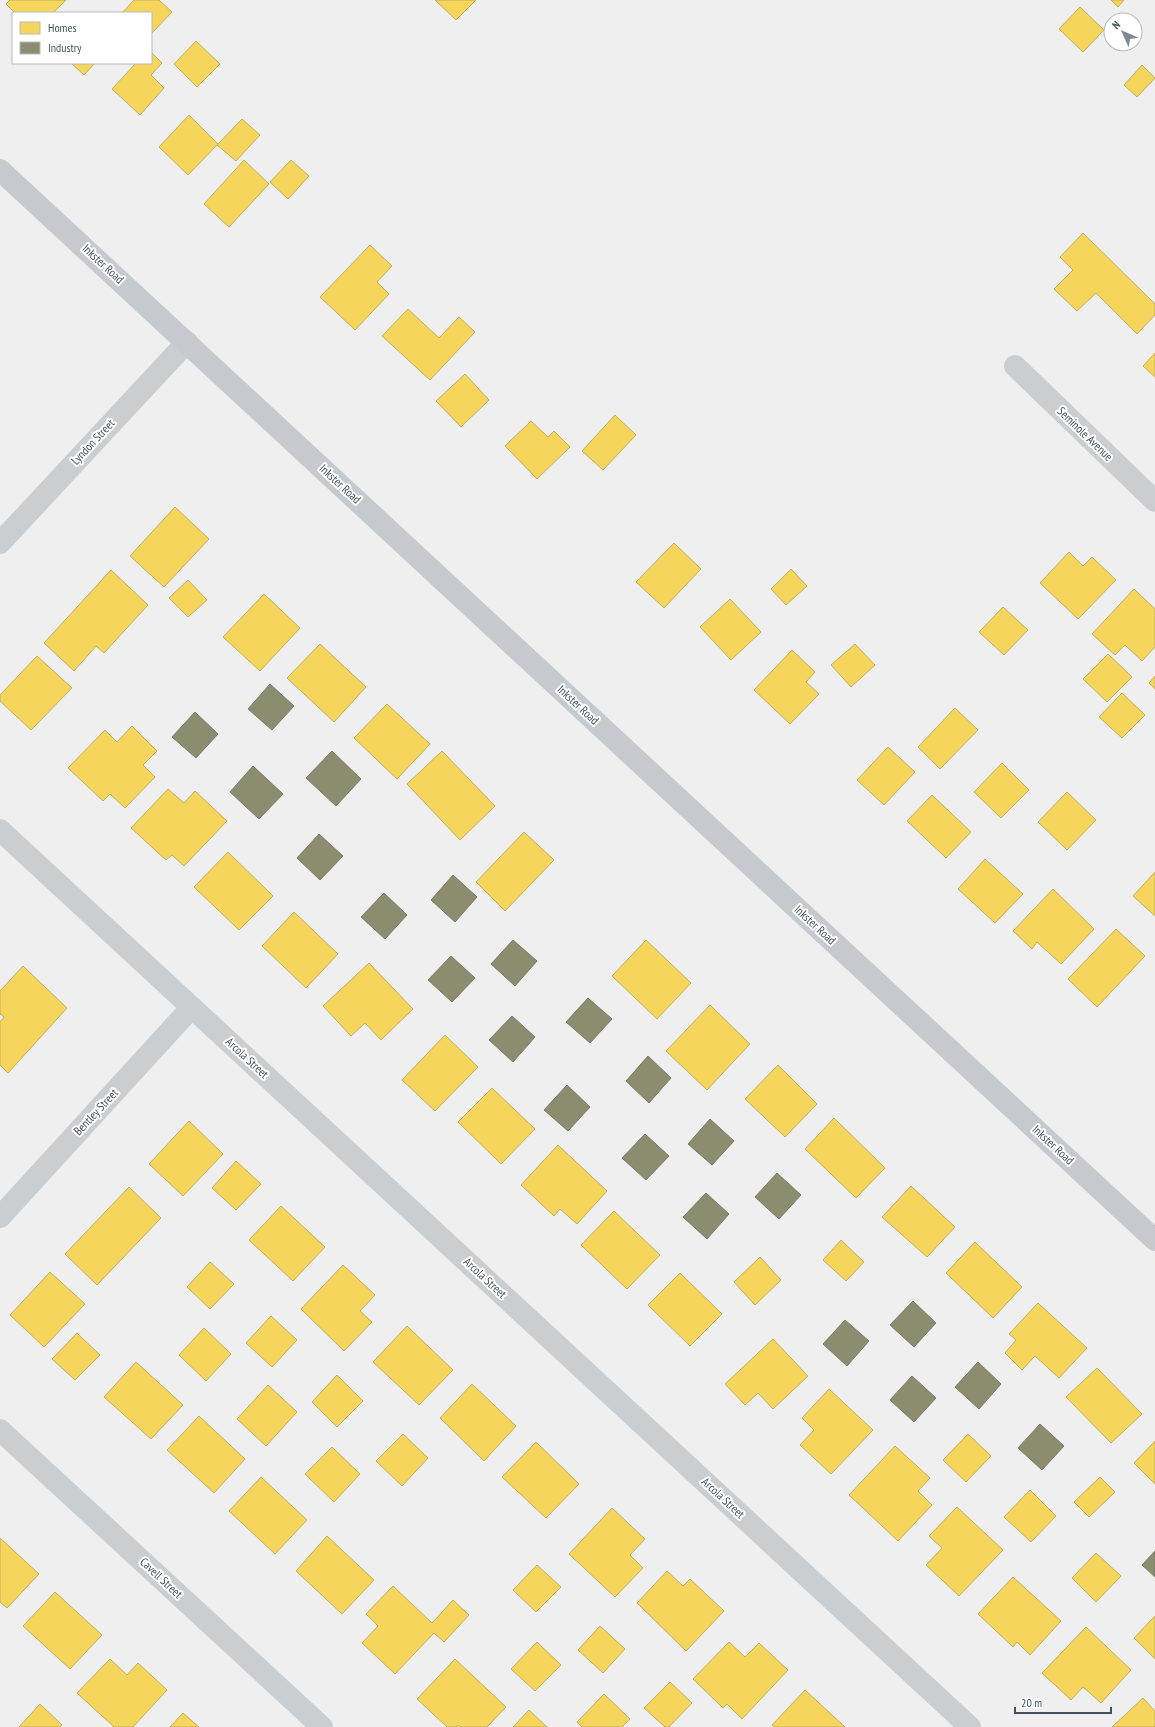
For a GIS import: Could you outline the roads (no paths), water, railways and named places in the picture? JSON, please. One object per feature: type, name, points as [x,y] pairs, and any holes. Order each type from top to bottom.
[{"type":"main road","name":"Inkster Road","points":[[0,170],[1155,1240]]},
{"type":"street","name":"Lyndon Street","points":[[0,543],[187,342]]},
{"type":"street","name":"Seminole Avenue","points":[[1015,366],[1155,501]]},
{"type":"street","name":"Arcola Street","points":[[0,830],[970,1727]]},
{"type":"street","name":"Bentley Street","points":[[0,1217],[192,1007]]},
{"type":"street","name":"Cavell Street","points":[[0,1430],[322,1727]]}]
